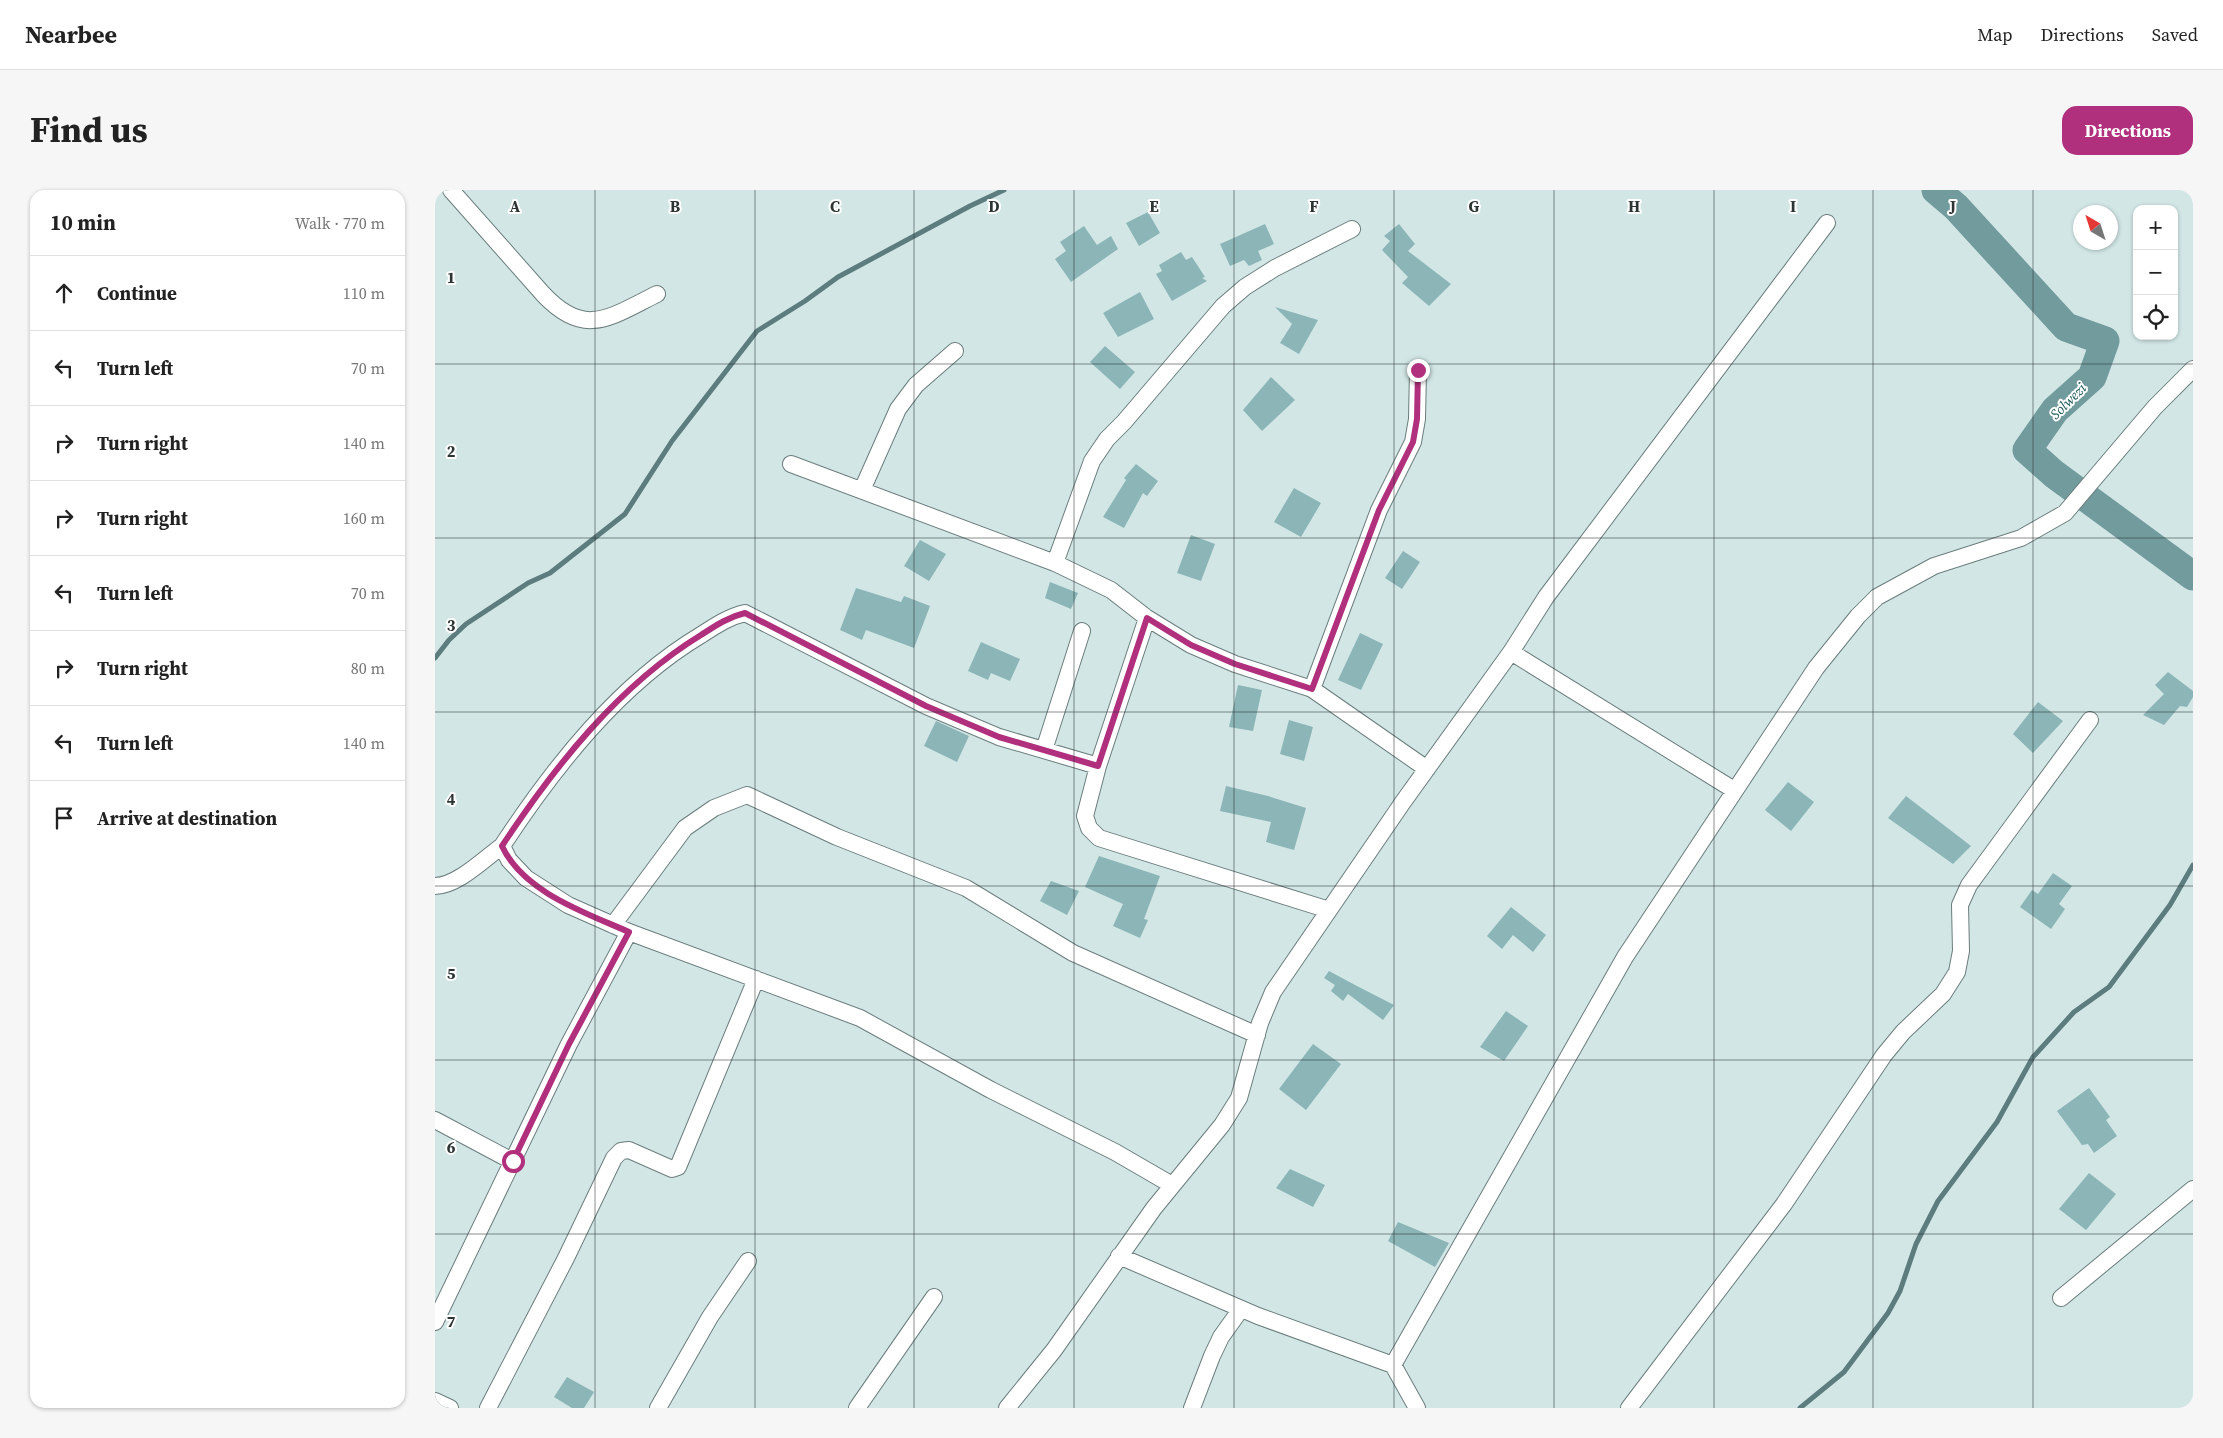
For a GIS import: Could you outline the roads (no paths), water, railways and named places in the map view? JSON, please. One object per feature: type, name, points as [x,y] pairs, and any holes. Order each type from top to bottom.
[{"type":"street","points":[[451,190],[558,310],[574,318],[592,321],[609,317],[657,294]]},
{"type":"street","points":[[1007,1408],[1054,1350],[1119,1256],[1222,1125],[1239,1098],[1257,1035],[1273,992],[1329,910],[1511,652],[1546,597],[1827,223]]},
{"type":"street","points":[[1055,563],[1092,461],[1107,439],[1124,422],[1223,306],[1245,287],[1275,268],[1352,229]]},
{"type":"street","points":[[862,490],[898,410],[916,385],[955,351]]},
{"type":"street","points":[[1393,1364],[1625,957],[1816,668],[1877,597],[1935,566],[2021,538],[2065,513],[2155,408],[2193,369]]},
{"type":"street","points":[[1312,689],[1379,510],[1413,442],[1417,419],[1418,370]]},
{"type":"street","points":[[791,464],[1055,563],[1111,590],[1147,618],[1191,645],[1312,689],[1427,769]]},
{"type":"street","points":[[435,886],[445,886],[456,880],[502,846],[558,767],[621,698],[671,653],[731,616],[745,613],[926,706],[999,737],[1098,766]]},
{"type":"street","points":[[1147,618],[1098,766],[1085,816],[1089,828],[1099,838],[1329,910]]},
{"type":"street","points":[[1044,750],[1082,631]]},
{"type":"street","points":[[1511,652],[1734,790]]},
{"type":"street","points":[[1629,1408],[1784,1204],[1884,1055],[1903,1032],[1943,994],[1957,972],[1961,951],[1960,905],[1969,885],[2089,720]]},
{"type":"street","points":[[613,925],[685,828],[714,808],[747,795],[837,837],[966,888],[1073,953],[1257,1035]]},
{"type":"street","points":[[502,846],[509,860],[526,878],[568,905],[629,932],[860,1018],[991,1090],[1115,1152],[1173,1186]]},
{"type":"street","points":[[435,1322],[569,1044],[629,932]]},
{"type":"street","points":[[489,1408],[566,1258],[614,1158],[621,1151],[629,1150],[672,1169],[678,1167],[756,979]]},
{"type":"street","points":[[435,1120],[513,1161]]},
{"type":"street","points":[[2061,1298],[2193,1189]]},
{"type":"street","points":[[1119,1256],[1241,1309],[1393,1364],[1417,1408]]},
{"type":"street","points":[[657,1408],[710,1317],[748,1261]]},
{"type":"street","points":[[857,1408],[934,1296]]},
{"type":"street","points":[[1192,1408],[1215,1349],[1241,1309]]},
{"type":"street","points":[[435,1401],[450,1408]]},
{"type":"waterway","points":[[435,658],[449,640],[466,624],[528,583],[550,573],[625,514],[672,441],[757,331],[805,301],[838,277],[970,206],[1004,190]]},
{"type":"waterway","name":"Solwezi","points":[[1936,190],[1956,207],[2066,327],[2105,341],[2092,377],[2055,410],[2027,450],[2054,474],[2193,576]]},
{"type":"waterway","points":[[1800,1408],[1844,1372],[1888,1313],[1900,1291],[1916,1244],[1938,1201],[1997,1122],[2033,1057],[2074,1012],[2109,987],[2170,905],[2193,865]]}]
